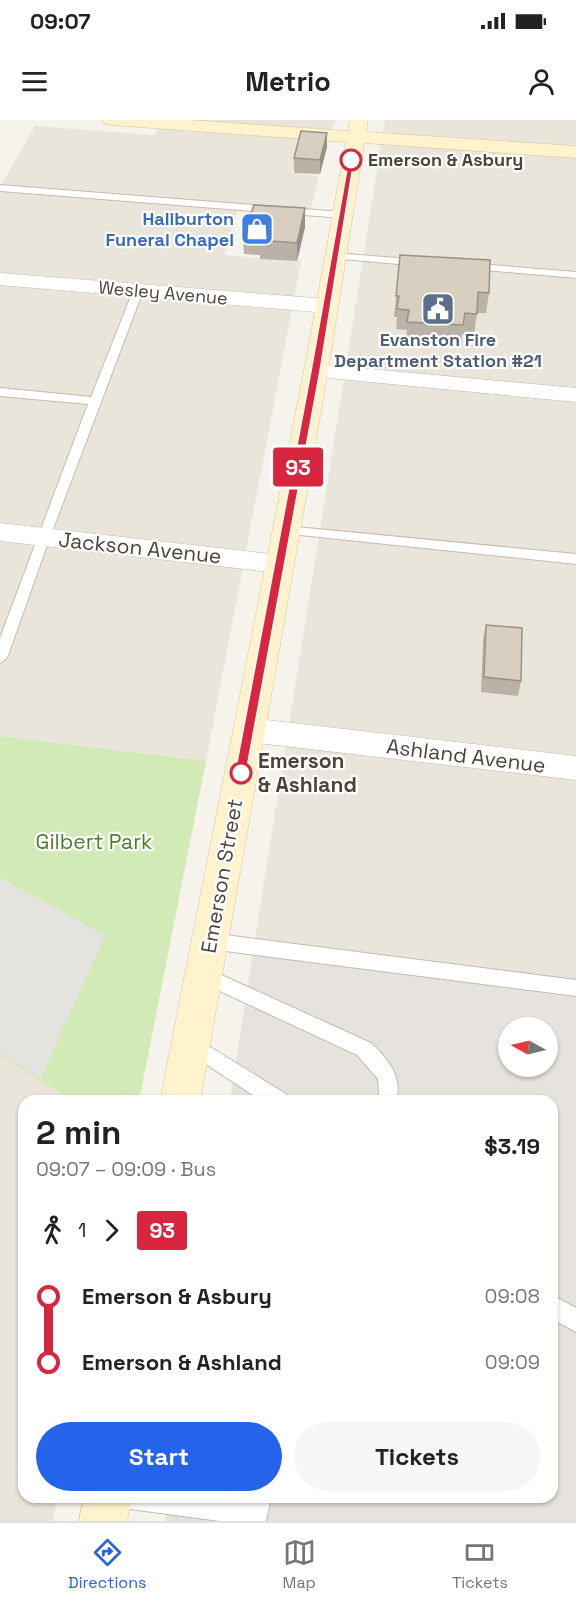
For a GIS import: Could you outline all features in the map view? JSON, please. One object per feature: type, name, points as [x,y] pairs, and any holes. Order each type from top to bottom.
[{"type":"main road","points":[[111,120],[357,128],[576,152]]},
{"type":"main road","name":"Emerson Street","points":[[181,1095],[316,371],[357,128]]},
{"type":"main road","points":[[103,1521],[107,1503]]},
{"type":"street","name":"Wesley Avenue","points":[[0,279],[327,306]]},
{"type":"street","points":[[316,371],[576,395]]},
{"type":"street","name":"Jackson Avenue","points":[[0,532],[279,564]]},
{"type":"street","name":"Ashland Avenue","points":[[249,730],[576,768]]},
{"type":"lane","points":[[0,188],[342,215]]},
{"type":"lane","points":[[335,256],[429,263]]},
{"type":"lane","points":[[451,265],[576,275]]},
{"type":"lane","points":[[0,658],[43,537],[138,291]]},
{"type":"lane","points":[[0,392],[96,401]]},
{"type":"lane","points":[[286,530],[576,559]]},
{"type":"lane","points":[[210,940],[576,988]]},
{"type":"lane","points":[[204,975],[364,1050],[380,1064],[388,1077],[386,1095]]},
{"type":"lane","points":[[191,1044],[270,1095]]},
{"type":"lane","points":[[558,1310],[576,1320]]},
{"type":"lane","points":[[175,1503],[257,1514],[258,1503]]},
{"type":"shaded area","points":[[162,120],[337,120],[327,136],[303,135],[292,173],[319,176],[309,215],[238,209],[224,255],[301,261],[206,761],[0,736],[0,187],[35,126],[154,135]]},
{"type":"shaded area","points":[[385,120],[576,120],[576,977],[255,939]]},
{"type":"shaded area","points":[[0,877],[105,936],[41,1078],[0,1053]]},
{"type":"shaded area","points":[[255,939],[576,977],[576,1521],[165,1521],[167,1503],[558,1503],[558,1095],[231,1095]]},
{"type":"shaded area","points":[[0,1053],[66,1095],[18,1095],[18,1503],[56,1503],[53,1521],[0,1521]]},
{"type":"green space","name":"Gilbert Park","points":[[0,736],[206,761],[140,1095],[63,1095],[0,1055]]},
{"type":"building","points":[[301,131],[327,133],[320,160],[294,158]]},
{"type":"building","points":[[254,205],[305,208],[297,243],[259,240],[261,236],[243,235]]},
{"type":"building","name":"Evanston Fire Department Station #21","points":[[400,255],[490,260],[489,293],[478,292],[477,314],[465,313],[463,325],[407,322],[409,310],[397,309]]},
{"type":"building","points":[[486,625],[522,628],[521,681],[484,677]]},
{"type":"bus line","name":"93","points":[[241,773],[316,371],[351,160]]},
{"type":"place","name":"Emerson & Asbury","points":[[351,160]]},
{"type":"place","name":"Haliburton Funeral Chapel","points":[[257,229]]},
{"type":"place","name":"Evanston Fire Department Station #21","points":[[438,309]]},
{"type":"place","name":"Emerson & Ashland","points":[[241,773]]}]
